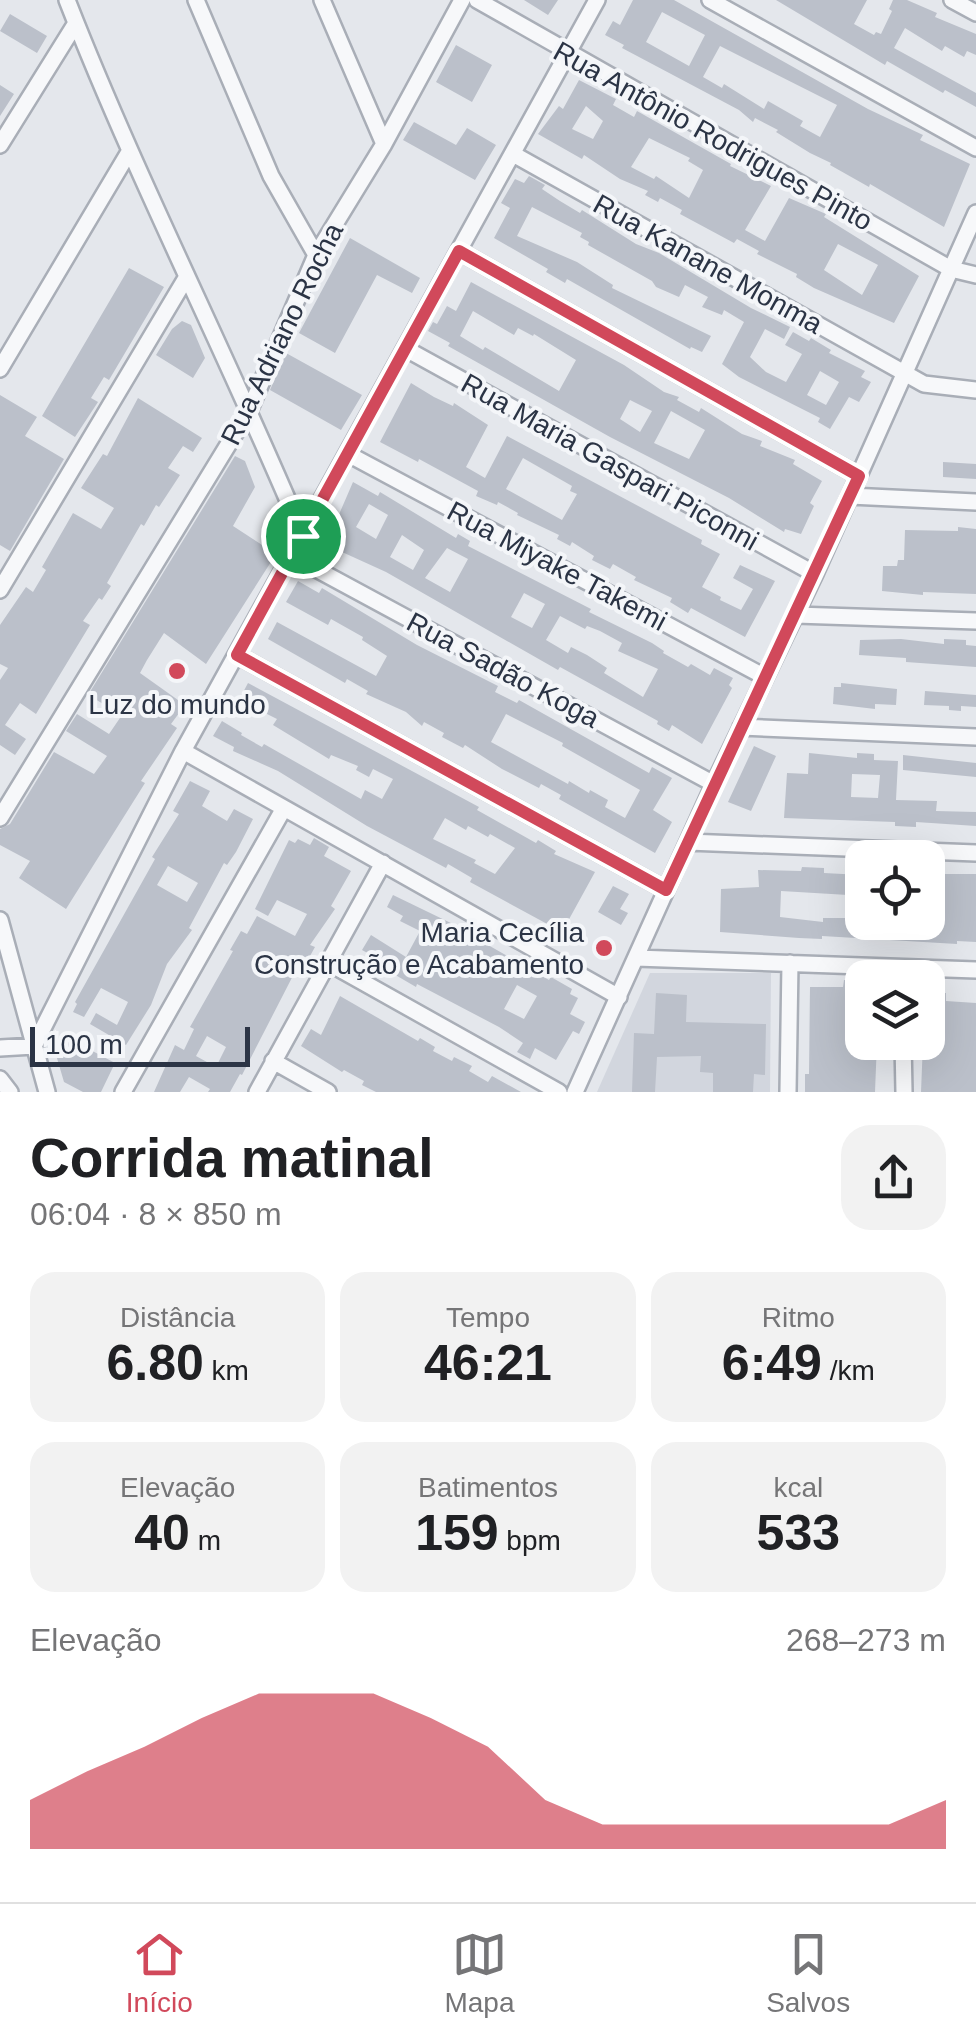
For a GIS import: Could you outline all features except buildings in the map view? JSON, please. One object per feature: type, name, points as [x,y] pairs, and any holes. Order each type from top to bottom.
[{"type":"street","points":[[67,0],[130,152],[250,409],[303,536]]},
{"type":"street","points":[[196,0],[271,176],[316,255]]},
{"type":"street","points":[[322,0],[384,144]]},
{"type":"street","name":"Rua Antônio Rodrigues Pinto","points":[[476,0],[950,270],[976,276]]},
{"type":"street","points":[[34,1046],[184,751],[597,0]]},
{"type":"street","points":[[710,0],[976,148]]},
{"type":"street","points":[[952,0],[976,13]]},
{"type":"street","name":"Rua Adriano Rocha","points":[[0,818],[250,409],[316,255],[384,144],[455,5]]},
{"type":"street","points":[[0,145],[76,23]]},
{"type":"street","points":[[0,369],[130,152]]},
{"type":"street","name":"Rua Kanane Monma","points":[[512,154],[904,374],[943,388],[976,390]]},
{"type":"street","points":[[576,1092],[714,784],[815,574],[976,212]]},
{"type":"street","points":[[459,251],[859,476]]},
{"type":"street","points":[[0,590],[186,278]]},
{"type":"street","name":"Rua Maria Gaspari Piconni","points":[[406,349],[815,574]]},
{"type":"street","name":"Rua Miyake Takemi","points":[[348,454],[765,677]]},
{"type":"street","points":[[850,496],[976,502]]},
{"type":"street","name":"Rua Sadão Koga","points":[[292,556],[714,784]]},
{"type":"street","points":[[796,615],[976,621]]},
{"type":"street","points":[[237,655],[666,890]]},
{"type":"street","points":[[741,727],[976,738]]},
{"type":"street","points":[[184,751],[618,997]]},
{"type":"street","points":[[122,1092],[284,808]]},
{"type":"street","points":[[688,842],[976,852]]},
{"type":"street","points":[[256,1092],[383,863]]},
{"type":"street","points":[[0,920],[47,1092]]},
{"type":"street","points":[[636,958],[845,967]]},
{"type":"street","points":[[327,962],[559,1092]]},
{"type":"street","points":[[788,1092],[790,963]]},
{"type":"street","points":[[945,971],[976,970]]},
{"type":"street","points":[[0,1048],[34,1046]]},
{"type":"street","points":[[904,1060],[904,1092]]},
{"type":"street","points":[[273,1061],[328,1092]]},
{"type":"street","points":[[0,1079],[10,1092]]},
{"type":"shaded area","points":[[650,973],[771,973],[770,1092],[597,1092]]},
{"type":"place","name":"Luz do mundo","points":[[177,671]]},
{"type":"place","name":"Maria Cecília Construção e Acabamento","points":[[604,948]]},
{"type":"route","points":[[459,251],[859,476],[666,890],[237,655],[303,536],[459,251]]}]
